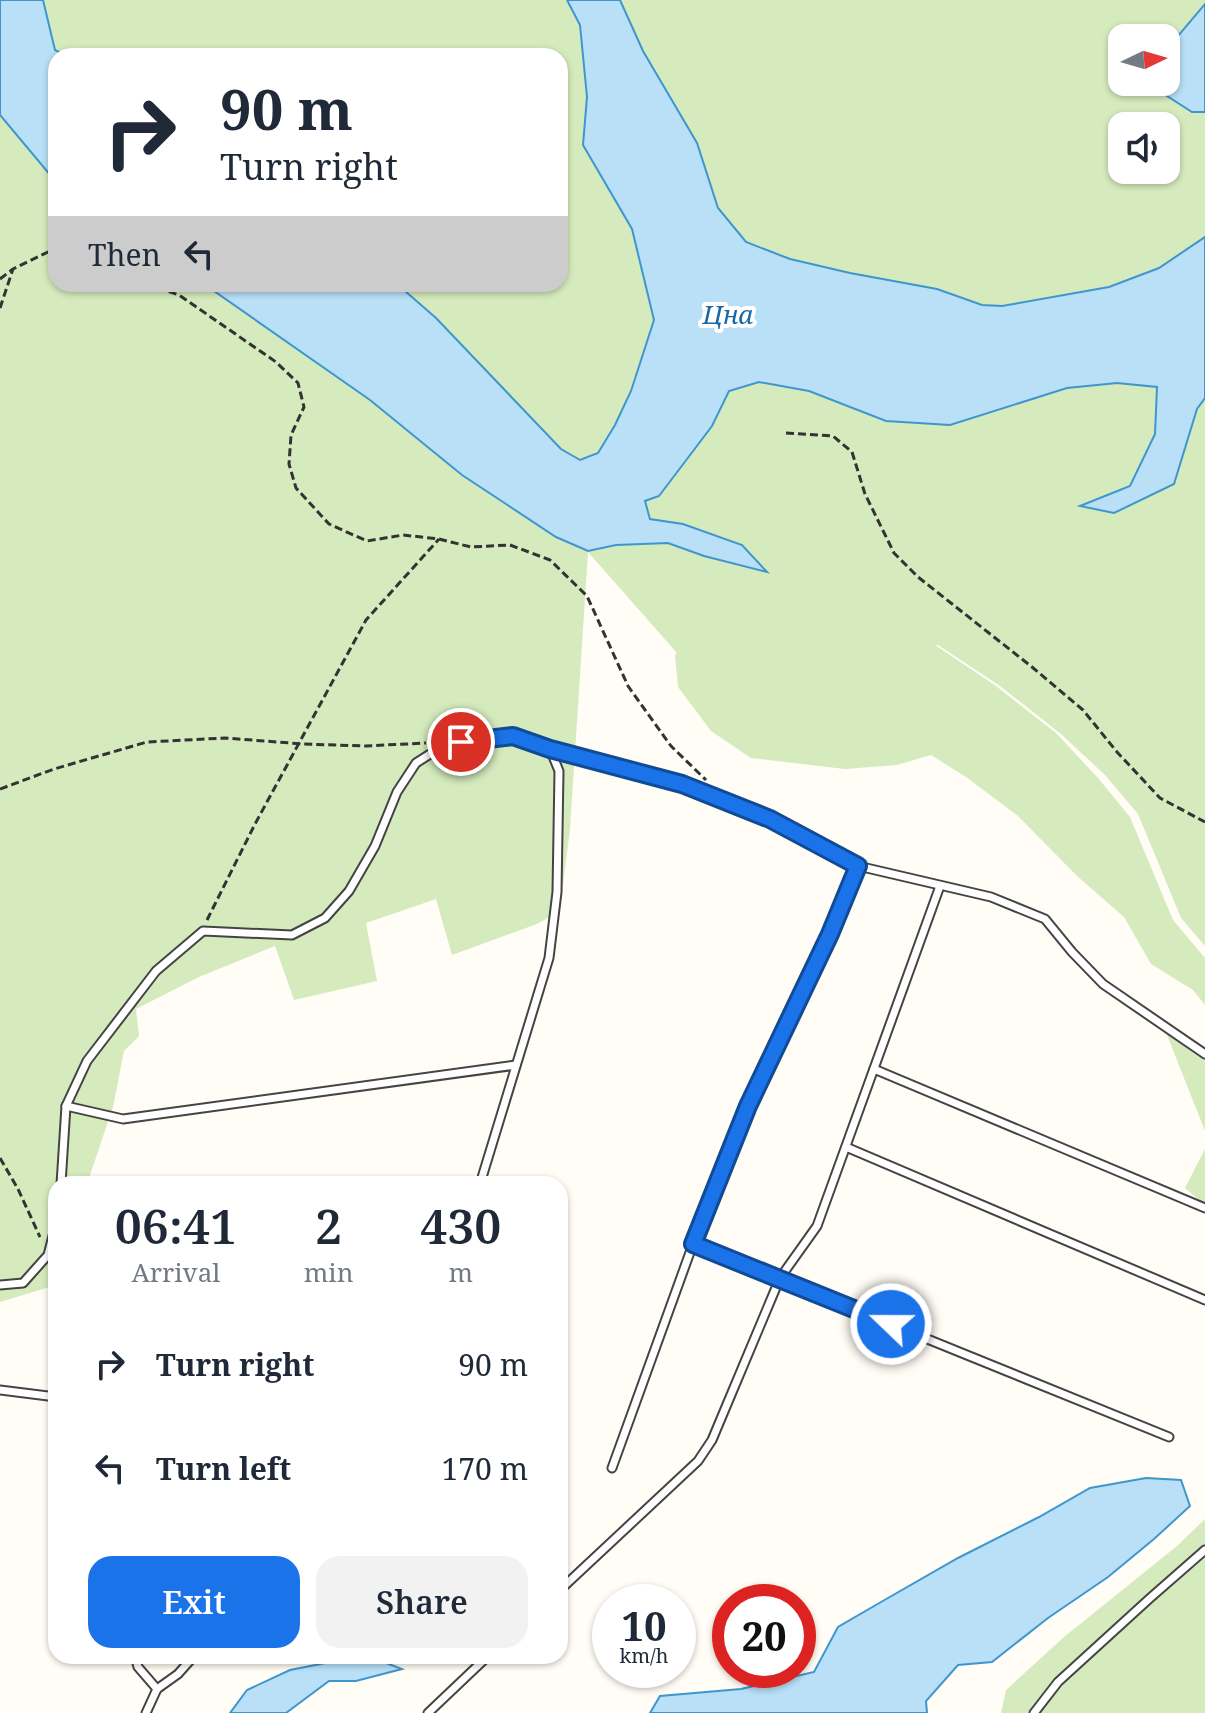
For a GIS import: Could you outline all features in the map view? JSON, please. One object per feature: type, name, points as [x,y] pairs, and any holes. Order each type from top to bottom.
[{"type":"lane","points":[[62,1176],[66,1106],[87,1061],[156,971],[203,931],[292,935],[325,918],[349,891],[375,846],[397,792],[416,763],[438,749],[461,742],[513,736],[682,784],[770,819],[858,866],[991,897],[1045,919],[1103,984],[1205,1054]]},
{"type":"lane","points":[[482,1176],[549,958],[555,905],[559,771],[550,749]]},
{"type":"lane","points":[[612,1468],[693,1244],[748,1106],[830,934],[858,866]]},
{"type":"lane","points":[[568,1583],[698,1461],[712,1440],[780,1278],[817,1226],[940,886]]},
{"type":"lane","points":[[66,1106],[123,1119],[516,1065]]},
{"type":"lane","points":[[874,1069],[1205,1208]]},
{"type":"lane","points":[[846,1147],[1205,1300]]},
{"type":"lane","points":[[693,1244],[1169,1437]]},
{"type":"lane","points":[[0,1285],[23,1283],[48,1255]]},
{"type":"lane","points":[[0,1390],[48,1396]]},
{"type":"lane","points":[[1034,1713],[1058,1682],[1205,1550]]},
{"type":"lane","points":[[137,1664],[157,1689]]},
{"type":"lane","points":[[146,1713],[157,1689],[187,1664]]},
{"type":"lane","points":[[428,1713],[480,1664]]},
{"type":"path","points":[[0,279],[48,252]]},
{"type":"path","points":[[0,308],[13,269]]},
{"type":"path","points":[[170,292],[179,295],[276,362],[298,383],[304,407],[291,435],[289,464],[296,488],[329,524],[367,541],[403,535],[471,547],[510,545],[550,560],[587,596],[628,686],[671,746],[710,784]]},
{"type":"path","points":[[786,433],[833,436],[852,452],[865,494],[894,553],[918,577],[1083,710],[1160,798],[1205,822]]},
{"type":"path","points":[[203,931],[255,824],[366,620],[439,539]]},
{"type":"path","points":[[0,789],[54,769],[147,742],[225,738],[365,746],[434,743]]},
{"type":"path","points":[[0,1158],[48,1255]]},
{"type":"green space","points":[[43,0],[567,0],[580,25],[587,97],[583,145],[632,229],[654,321],[631,391],[598,453],[580,460],[561,449],[436,318],[406,292],[568,292],[568,48],[55,48]]},
{"type":"green space","points":[[620,0],[1205,0],[1180,33],[1180,24],[1108,24],[1108,96],[1167,96],[1192,112],[1205,112],[1205,237],[1159,268],[1109,287],[1002,306],[982,305],[937,289],[790,259],[745,242],[718,208],[697,143],[643,51]]},
{"type":"green space","points":[[0,115],[48,172],[48,292],[215,292],[370,400],[462,475],[556,536],[588,551],[616,545],[668,543],[704,556],[765,571],[741,545],[683,524],[649,519],[645,501],[712,426],[729,391],[759,382],[809,391],[886,421],[950,425],[1067,388],[1117,383],[1157,387],[1155,434],[1130,486],[1174,484],[1197,409],[1205,398],[1205,946],[1181,918],[1138,814],[1105,775],[1061,734],[1000,686],[935,645],[996,686],[1056,733],[1130,817],[1173,920],[1205,958],[1205,1005],[1193,990],[1151,964],[1124,917],[1077,876],[1018,816],[931,755],[897,765],[845,769],[751,758],[711,731],[678,687],[677,653],[588,552],[570,829],[559,916],[553,915],[537,924],[452,955],[436,899],[366,923],[377,981],[294,1000],[275,946],[199,977],[136,1009],[139,1036],[124,1051],[113,1107],[90,1176],[48,1176],[48,1288],[0,1302]]},
{"type":"green space","points":[[1165,1030],[1205,1059],[1205,1131]]},
{"type":"green space","points":[[1205,1149],[1205,1205],[1185,1188]]},
{"type":"green space","points":[[1205,1519],[1205,1713],[1001,1713],[1006,1690]]},
{"type":"water","points":[[0,0],[43,0],[55,48],[48,48],[48,172],[0,115]]},
{"type":"water","name":"Цна","points":[[567,0],[620,0],[643,51],[697,143],[718,208],[746,242],[790,259],[937,289],[982,305],[1002,306],[1109,287],[1159,268],[1205,237],[1205,398],[1197,409],[1174,484],[1114,513],[1080,506],[1130,486],[1155,434],[1157,387],[1117,383],[1067,388],[950,425],[886,421],[809,391],[759,382],[729,391],[712,426],[659,496],[645,501],[650,519],[683,524],[742,545],[767,572],[668,543],[616,545],[588,551],[556,537],[462,475],[370,400],[215,292],[406,292],[436,318],[561,449],[580,460],[598,453],[631,391],[654,320],[632,229],[583,145],[587,97],[580,25]]},
{"type":"water","points":[[1205,4],[1205,112],[1192,112],[1167,96],[1180,96],[1180,33]]},
{"type":"water","points":[[1146,1478],[1181,1480],[1190,1506],[1108,1577],[992,1662],[958,1665],[926,1701],[927,1713],[650,1713],[660,1696],[745,1688],[816,1688],[816,1668],[838,1627],[958,1558],[1090,1488]]},
{"type":"water","points":[[320,1664],[389,1664],[402,1669],[356,1681],[329,1681],[286,1713],[230,1713],[247,1690],[290,1670]]},
{"type":"route","points":[[461,742],[513,736],[682,784],[770,819],[858,866],[830,934],[748,1106],[693,1244],[891,1324]]}]
